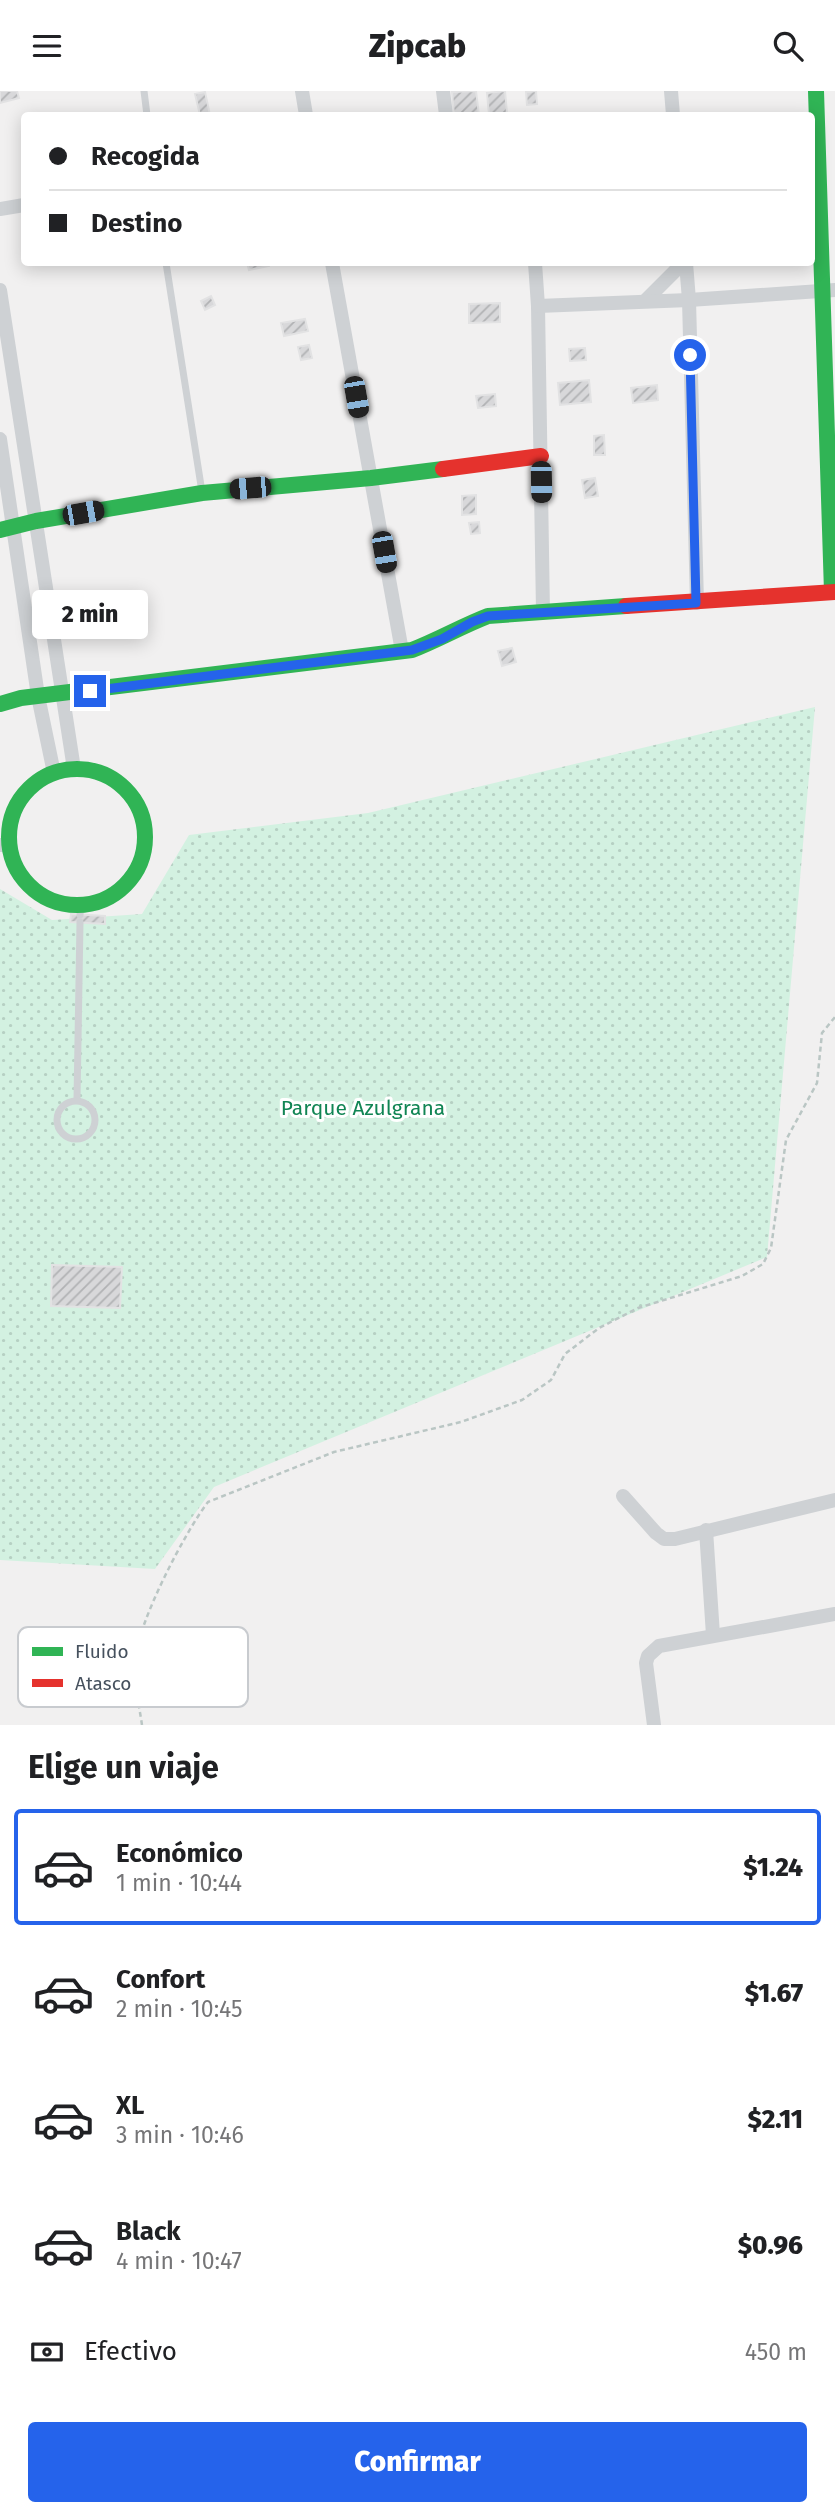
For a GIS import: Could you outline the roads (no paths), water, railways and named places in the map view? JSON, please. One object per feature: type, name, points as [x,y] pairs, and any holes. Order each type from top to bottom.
[{"type":"street","points":[[302,91],[306,112]]},
{"type":"street","points":[[443,91],[446,112]]},
{"type":"street","points":[[671,91],[673,112]]},
{"type":"street","points":[[0,704],[21,698],[412,650],[442,639],[488,616],[834,592],[829,291],[816,91]]},
{"type":"street","points":[[0,209],[21,206]]},
{"type":"street","points":[[333,266],[402,651]]},
{"type":"street","points":[[535,266],[543,612]]},
{"type":"street","points":[[645,301],[681,266]]},
{"type":"street","points":[[684,266],[689,300],[696,603]]},
{"type":"street","points":[[0,290],[74,769]]},
{"type":"street","points":[[538,306],[829,291]]},
{"type":"street","points":[[0,439],[7,529],[54,773]]},
{"type":"street","points":[[7,529],[36,521],[202,493],[371,478],[541,456]]},
{"type":"street","points":[[74,769],[95,771],[115,779],[131,793],[141,812],[146,833],[144,854],[135,874],[120,890],[80,914],[69,905],[47,898],[29,885],[5,845],[10,822],[19,801],[34,784],[54,773],[74,769]]},
{"type":"street","points":[[623,1496],[664,1539],[675,1539],[835,1500]]},
{"type":"street","points":[[706,1530],[713,1635]]},
{"type":"street","points":[[654,1725],[646,1671],[648,1656],[659,1646],[835,1614]]},
{"type":"lane","points":[[144,91],[147,112]]},
{"type":"lane","points":[[166,266],[202,493]]},
{"type":"lane","points":[[77,1100],[80,914]]},
{"type":"lane","points":[[77,1100],[88,1104],[96,1120],[87,1136],[76,1139],[60,1131],[57,1119],[65,1104],[77,1100]]},
{"type":"park label","name":"Parque Azulgrana","points":[[363,1108]]}]
